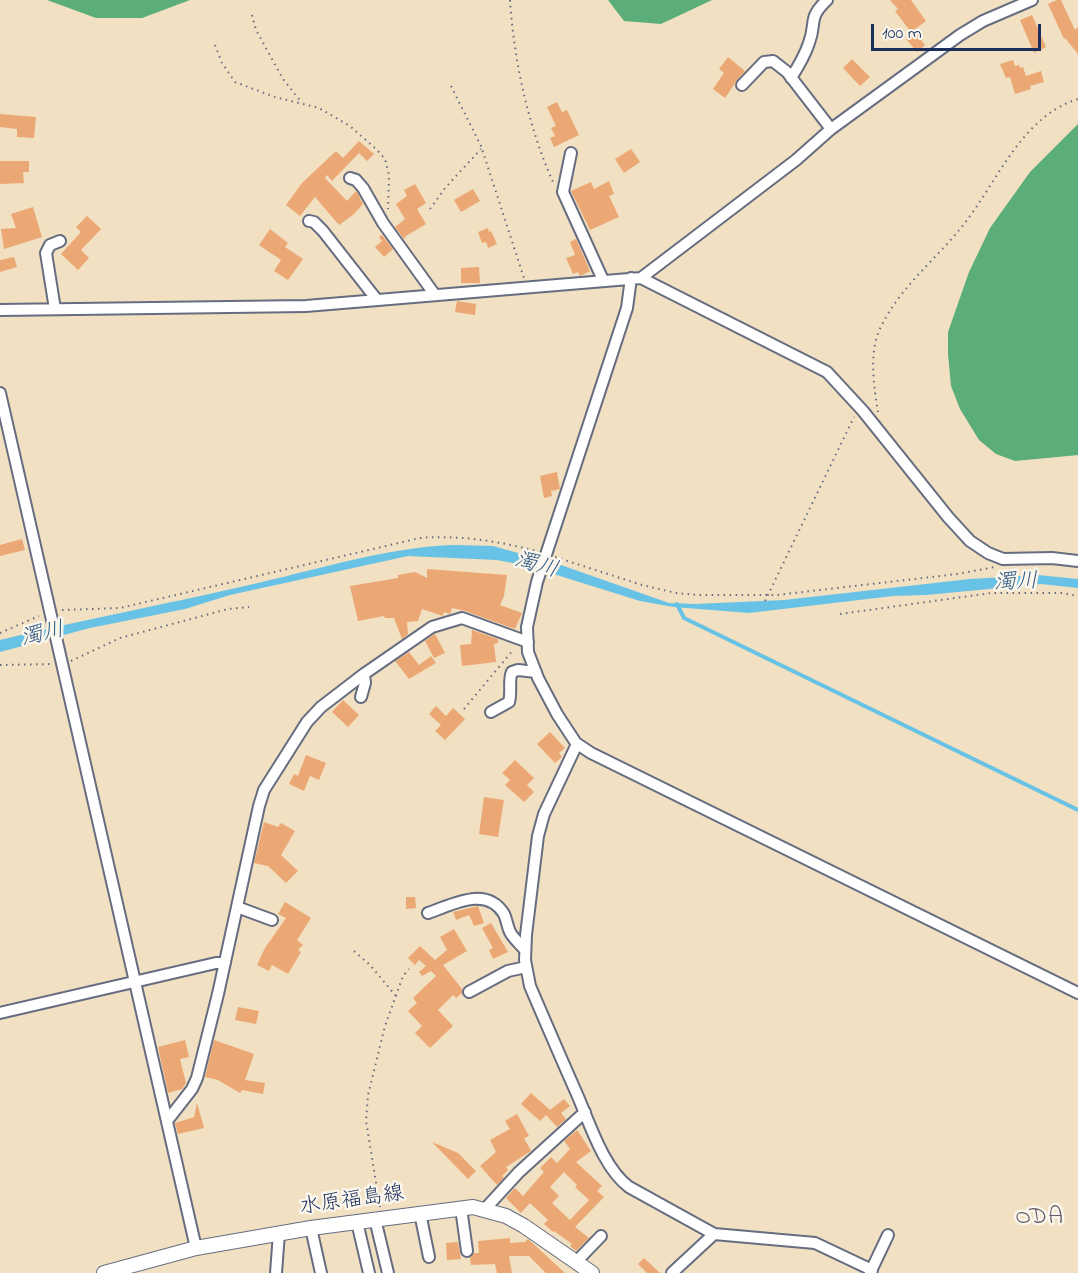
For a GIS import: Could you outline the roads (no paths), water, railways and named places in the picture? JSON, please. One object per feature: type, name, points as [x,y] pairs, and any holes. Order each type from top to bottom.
[{"type":"main road","name":"水原福島線","points":[[104,1273],[196,1248],[311,1228],[461,1208],[485,1209],[506,1216],[524,1226],[581,1268]]},
{"type":"street","points":[[791,78],[809,45],[813,17],[817,9],[827,0]]},
{"type":"street","points":[[1032,0],[983,21],[960,35],[831,129],[796,160],[636,278],[537,582],[525,641],[536,672],[557,714],[578,744],[591,753],[1078,993]]},
{"type":"street","points":[[742,85],[767,61],[777,63],[831,129]]},
{"type":"street","points":[[572,153],[563,186],[564,195],[603,280]]},
{"type":"street","points":[[350,178],[356,180],[363,188],[383,223],[435,294]]},
{"type":"street","points":[[309,221],[314,222],[323,231],[377,300]]},
{"type":"street","points":[[55,309],[46,253],[50,245],[60,242]]},
{"type":"street","points":[[0,310],[306,306],[636,278],[827,372],[859,406],[948,517],[970,541],[988,554],[1003,559],[1052,558],[1078,561]]},
{"type":"street","points":[[0,393],[196,1248]]},
{"type":"street","points":[[167,1121],[195,1084],[225,963],[258,806],[264,790],[307,722],[321,707],[364,674],[432,627],[462,618],[525,641]]},
{"type":"street","points":[[491,712],[509,702],[512,672],[518,670],[536,672]]},
{"type":"street","points":[[361,696],[365,683],[364,674]]},
{"type":"street","points":[[578,744],[544,814],[538,836],[525,950],[526,967],[530,986],[612,1171],[621,1181],[714,1234],[815,1243],[871,1271],[888,1235]]},
{"type":"street","points":[[428,914],[480,897],[489,900],[502,912],[510,933],[525,950]]},
{"type":"street","points":[[237,907],[272,920]]},
{"type":"street","points":[[0,1013],[216,963],[225,963]]},
{"type":"street","points":[[469,992],[508,971],[526,967]]},
{"type":"street","points":[[485,1209],[519,1172],[585,1112]]},
{"type":"street","points":[[461,1208],[467,1251]]},
{"type":"street","points":[[420,1213],[429,1257]]},
{"type":"street","points":[[379,1219],[388,1273]]},
{"type":"street","points":[[357,1222],[369,1273]]},
{"type":"street","points":[[311,1228],[321,1273]]},
{"type":"street","points":[[276,1273],[279,1233]]},
{"type":"street","points":[[672,1273],[714,1234]]},
{"type":"street","points":[[581,1268],[601,1236]]},
{"type":"water","name":"濁川","points":[[455,545],[493,546],[561,565],[669,603],[784,600],[970,579],[1038,575],[1078,579],[1078,588],[1041,584],[893,596],[749,613],[674,607],[640,601],[528,566],[497,560],[408,556],[230,595],[185,609],[90,628],[0,652],[0,640],[32,632],[380,554]]},
{"type":"waterway","points":[[677,604],[684,618],[1078,810]]},
{"type":"district","name":"ODA","points":[[1040,1219]]}]
